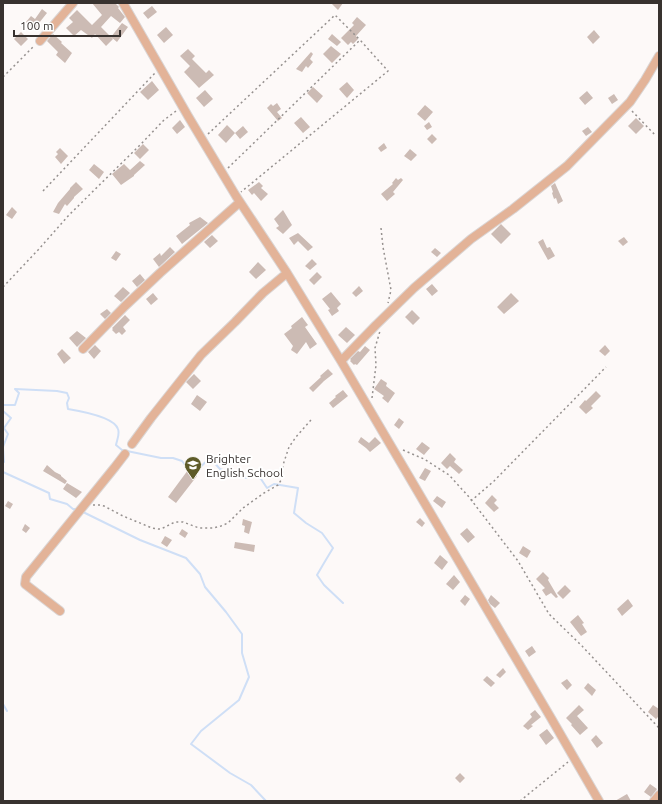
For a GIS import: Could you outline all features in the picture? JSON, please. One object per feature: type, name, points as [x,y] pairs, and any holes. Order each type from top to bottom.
[{"type":"street","points":[[40,41],[73,3]]},
{"type":"street","points":[[123,3],[238,199],[287,273],[341,361],[548,711],[599,801]]},
{"type":"street","points":[[341,361],[376,324],[414,288],[471,240],[567,166],[626,105],[645,80],[659,56]]},
{"type":"street","points":[[83,349],[238,199]]},
{"type":"street","points":[[132,444],[201,355],[263,293],[287,273]]},
{"type":"street","points":[[60,611],[25,584],[26,577],[125,454]]},
{"type":"street","points":[[654,801],[659,795]]},
{"type":"path","points":[[202,139],[335,15],[388,71],[238,199]]},
{"type":"path","points":[[223,174],[360,40]]},
{"type":"path","points":[[3,77],[40,41]]},
{"type":"path","points":[[43,191],[160,67]]},
{"type":"path","points":[[626,105],[656,136]]},
{"type":"path","points":[[3,287],[69,215],[164,120],[183,106]]},
{"type":"path","points":[[471,501],[494,481],[606,367]]},
{"type":"path","points":[[81,508],[100,505],[104,506],[123,516],[158,529],[175,522],[183,522],[199,528],[213,528],[221,526],[228,523],[243,508],[278,485],[283,477],[283,465],[289,447],[311,420]]},
{"type":"path","points":[[390,445],[424,460],[449,475],[518,561],[548,614],[582,646],[659,728]]},
{"type":"path","points":[[520,801],[572,760],[575,760]]},
{"type":"building","points":[[92,3],[115,3],[125,17],[120,23],[111,16],[101,27],[113,39],[106,46],[95,34],[92,38],[81,30],[74,36],[66,28],[73,22],[69,18],[77,10],[92,25],[102,15]]},
{"type":"building","points":[[331,3],[343,3],[338,10]]},
{"type":"building","points":[[152,6],[157,12],[148,19],[143,13]]},
{"type":"building","points":[[42,9],[47,13],[39,23],[40,24],[36,31],[26,22],[31,16],[35,19]]},
{"type":"building","points":[[357,17],[366,25],[356,36],[358,39],[353,44],[351,42],[348,45],[341,38],[354,25],[352,23]]},
{"type":"building","points":[[122,23],[128,27],[117,42],[111,37]]},
{"type":"building","points":[[166,27],[173,35],[164,43],[157,35]]},
{"type":"building","points":[[594,30],[600,37],[593,44],[587,37]]},
{"type":"building","points":[[21,32],[28,39],[21,46],[14,39]]},
{"type":"building","points":[[53,34],[72,53],[65,63],[56,55],[58,52],[47,41]]},
{"type":"building","points":[[332,34],[341,42],[337,46],[328,39]]},
{"type":"building","points":[[331,46],[341,54],[332,63],[323,54]]},
{"type":"building","points":[[188,49],[195,56],[192,59],[206,73],[209,70],[214,75],[199,88],[184,72],[190,66],[180,56]]},
{"type":"building","points":[[311,52],[313,54],[310,59],[313,62],[308,68],[306,66],[302,72],[296,69]]},
{"type":"building","points":[[152,81],[159,90],[148,100],[140,92]]},
{"type":"building","points":[[347,82],[354,90],[347,98],[339,89]]},
{"type":"building","points":[[313,87],[323,96],[317,103],[307,93]]},
{"type":"building","points":[[205,90],[213,99],[204,107],[196,98]]},
{"type":"building","points":[[587,91],[593,98],[585,105],[579,98]]},
{"type":"building","points":[[614,94],[618,100],[612,104],[608,98]]},
{"type":"building","points":[[277,103],[281,109],[277,112],[282,118],[278,121],[267,108],[271,104],[273,106]]},
{"type":"building","points":[[425,105],[433,112],[425,121],[417,114]]},
{"type":"building","points":[[301,117],[310,127],[303,133],[294,123]]},
{"type":"building","points":[[636,118],[644,126],[636,134],[628,126]]},
{"type":"building","points":[[180,120],[185,127],[177,134],[172,128]]},
{"type":"building","points":[[429,122],[432,127],[427,130],[424,126]]},
{"type":"building","points":[[227,125],[235,133],[226,143],[218,135]]},
{"type":"building","points":[[243,126],[248,132],[240,139],[235,133]]},
{"type":"building","points":[[588,127],[592,132],[586,136],[582,131]]},
{"type":"building","points":[[432,134],[437,139],[432,144],[427,139]]},
{"type":"building","points":[[384,143],[387,148],[381,152],[378,148]]},
{"type":"building","points":[[143,144],[149,150],[140,159],[134,153]]},
{"type":"building","points":[[60,148],[68,156],[61,164],[55,157],[58,154],[56,152]]},
{"type":"building","points":[[410,149],[417,155],[411,161],[404,156]]},
{"type":"building","points":[[140,161],[145,165],[134,176],[121,185],[112,174],[124,164],[130,170]]},
{"type":"building","points":[[94,164],[104,172],[99,179],[89,170]]},
{"type":"building","points":[[396,178],[398,180],[401,178],[403,180],[393,192],[395,194],[387,201],[381,194],[393,184],[392,183]]},
{"type":"building","points":[[76,182],[83,189],[67,206],[65,204],[59,214],[53,212],[58,203]]},
{"type":"building","points":[[259,182],[263,186],[261,188],[268,194],[261,201],[254,193],[252,195],[248,190]]},
{"type":"building","points":[[555,183],[563,201],[558,204],[556,198],[554,199],[551,186]]},
{"type":"building","points":[[12,207],[17,212],[12,219],[6,215]]},
{"type":"building","points":[[283,210],[292,225],[283,234],[276,228],[279,226],[274,219]]},
{"type":"building","points":[[200,217],[208,223],[182,244],[176,236],[190,225],[189,223]]},
{"type":"building","points":[[501,224],[511,234],[501,244],[491,234]]},
{"type":"building","points":[[298,233],[313,247],[308,251],[298,241],[294,245],[289,238]]},
{"type":"building","points":[[212,235],[218,241],[210,248],[204,242]]},
{"type":"building","points":[[624,237],[628,242],[623,246],[618,241]]},
{"type":"building","points":[[543,239],[547,248],[550,247],[555,256],[548,260],[538,242]]},
{"type":"building","points":[[170,247],[175,252],[159,267],[153,259],[160,253],[161,256]]},
{"type":"building","points":[[435,248],[441,253],[437,257],[431,252]]},
{"type":"building","points":[[116,251],[121,254],[116,261],[111,258]]},
{"type":"building","points":[[312,259],[317,264],[310,270],[305,266]]},
{"type":"building","points":[[258,262],[266,270],[256,279],[249,272]]},
{"type":"building","points":[[317,272],[322,277],[314,285],[309,280]]},
{"type":"building","points":[[140,274],[145,280],[137,287],[132,281]]},
{"type":"building","points":[[432,284],[438,291],[432,296],[426,289]]},
{"type":"building","points":[[359,286],[363,291],[356,297],[352,293]]},
{"type":"building","points":[[123,287],[130,293],[121,302],[114,296]]},
{"type":"building","points":[[331,292],[341,304],[337,308],[339,311],[332,316],[328,310],[330,309],[322,299]]},
{"type":"building","points":[[153,293],[158,299],[151,305],[146,299]]},
{"type":"building","points":[[511,293],[519,301],[504,314],[497,307]]},
{"type":"building","points":[[107,309],[111,313],[105,319],[100,314]]},
{"type":"building","points":[[412,310],[420,318],[413,325],[405,317]]},
{"type":"building","points":[[125,315],[130,320],[123,327],[126,331],[122,335],[119,332],[116,334],[112,328]]},
{"type":"building","points":[[302,317],[308,325],[305,327],[317,344],[310,349],[306,342],[297,354],[291,350],[293,346],[284,334]]},
{"type":"building","points":[[346,327],[355,335],[347,343],[338,335]]},
{"type":"building","points":[[77,331],[86,338],[77,347],[69,338]]},
{"type":"building","points":[[95,345],[101,351],[94,359],[88,352]]},
{"type":"building","points":[[605,345],[610,351],[605,356],[599,351]]},
{"type":"building","points":[[365,346],[370,350],[357,365],[354,365],[350,359],[358,351],[360,352]]},
{"type":"building","points":[[62,349],[71,358],[64,364],[57,354]]},
{"type":"building","points":[[328,369],[333,374],[313,392],[309,388]]},
{"type":"building","points":[[194,374],[201,381],[193,389],[186,382]]},
{"type":"building","points":[[381,379],[387,383],[386,386],[395,393],[388,403],[382,398],[384,396],[374,389]]},
{"type":"building","points":[[343,390],[348,396],[333,408],[329,403]]},
{"type":"building","points":[[596,391],[601,396],[591,406],[593,408],[586,414],[579,407]]},
{"type":"building","points":[[197,395],[207,402],[200,411],[191,404]]},
{"type":"building","points":[[399,418],[404,422],[399,429],[394,425]]},
{"type":"building","points":[[361,437],[369,443],[375,437],[381,443],[370,452],[358,442]]},
{"type":"building","points":[[422,442],[430,448],[424,455],[416,449]]},
{"type":"building","points":[[450,453],[456,459],[454,462],[463,470],[459,474],[450,466],[447,469],[441,463]]},
{"type":"building","points":[[47,465],[67,481],[65,484],[43,471]]},
{"type":"building","points":[[425,468],[431,471],[425,481],[419,478]]},
{"type":"building","points":[[188,470],[197,476],[176,503],[168,497]]},
{"type":"building","points":[[67,483],[82,492],[76,498],[63,489]]},
{"type":"building","points":[[492,495],[497,500],[494,503],[499,508],[494,512],[485,503]]},
{"type":"building","points":[[437,496],[446,502],[442,508],[433,501]]},
{"type":"building","points":[[8,501],[13,504],[10,509],[5,506]]},
{"type":"building","points":[[420,518],[425,523],[422,527],[416,522]]},
{"type":"building","points":[[243,519],[252,522],[249,534],[244,532],[245,526],[242,525]]},
{"type":"building","points":[[25,524],[30,528],[26,533],[22,530]]},
{"type":"building","points":[[467,528],[475,537],[468,543],[460,534]]},
{"type":"building","points":[[182,529],[188,533],[185,538],[179,534]]},
{"type":"building","points":[[165,536],[172,540],[167,547],[161,543]]},
{"type":"building","points":[[235,542],[255,545],[254,552],[234,548]]},
{"type":"building","points":[[523,546],[531,551],[527,558],[519,553]]},
{"type":"building","points":[[440,555],[448,562],[442,570],[434,563]]},
{"type":"building","points":[[543,572],[549,578],[548,580],[558,597],[556,598],[551,593],[546,596],[542,590],[545,588],[536,579]]},
{"type":"building","points":[[454,575],[460,582],[453,590],[446,584]]},
{"type":"building","points":[[565,585],[571,591],[563,599],[557,593]]},
{"type":"building","points":[[465,595],[470,599],[465,606],[460,601]]},
{"type":"building","points":[[491,595],[500,603],[495,608],[488,600]]},
{"type":"building","points":[[628,599],[633,606],[622,616],[617,609]]},
{"type":"building","points":[[578,615],[584,623],[582,624],[587,632],[581,636],[570,622]]},
{"type":"building","points":[[532,646],[536,652],[529,657],[525,651]]},
{"type":"building","points":[[503,668],[506,672],[500,678],[496,675]]},
{"type":"building","points":[[487,676],[495,683],[491,687],[483,680]]},
{"type":"building","points":[[567,679],[572,685],[567,690],[561,683]]},
{"type":"building","points":[[588,683],[596,690],[592,696],[584,688]]},
{"type":"building","points":[[579,705],[584,710],[577,716],[588,728],[580,735],[566,718]]},
{"type":"building","points":[[653,705],[659,709],[659,716],[656,719],[648,712]]},
{"type":"building","points":[[535,710],[541,717],[531,725],[533,726],[528,730],[523,726],[532,717],[530,714]]},
{"type":"building","points":[[547,729],[554,738],[546,745],[539,735]]},
{"type":"building","points":[[596,735],[603,743],[597,748],[591,740]]},
{"type":"building","points":[[460,773],[465,778],[460,783],[455,778]]},
{"type":"building","points":[[650,784],[657,789],[651,797],[644,792]]},
{"type":"building","points":[[627,794],[631,801],[615,801]]},
{"type":"waterway","points":[[3,405],[15,405],[19,393],[15,389],[57,391],[67,393],[69,398],[67,403],[68,409],[96,415],[110,421],[115,425],[119,433],[116,445],[122,450],[161,458],[173,458],[182,461],[186,466],[197,470],[210,458],[220,469],[245,478],[255,475],[261,479],[267,488],[274,484],[298,488],[294,513],[322,533],[333,548],[317,575],[324,585],[343,603]]},
{"type":"waterway","points":[[3,411],[11,418],[4,428],[8,434],[3,447]]},
{"type":"waterway","points":[[3,448],[3,462]]},
{"type":"waterway","points":[[3,472],[49,493],[50,499],[67,504],[73,509],[77,509]]},
{"type":"waterway","points":[[83,512],[140,540],[186,558],[200,574],[205,587],[242,634],[242,653],[249,677],[239,700],[201,731],[191,744],[230,773],[251,785],[266,801]]},
{"type":"waterway","points":[[3,704],[7,711]]},
{"type":"place","name":"Brighter English School","points":[[193,480]]}]
